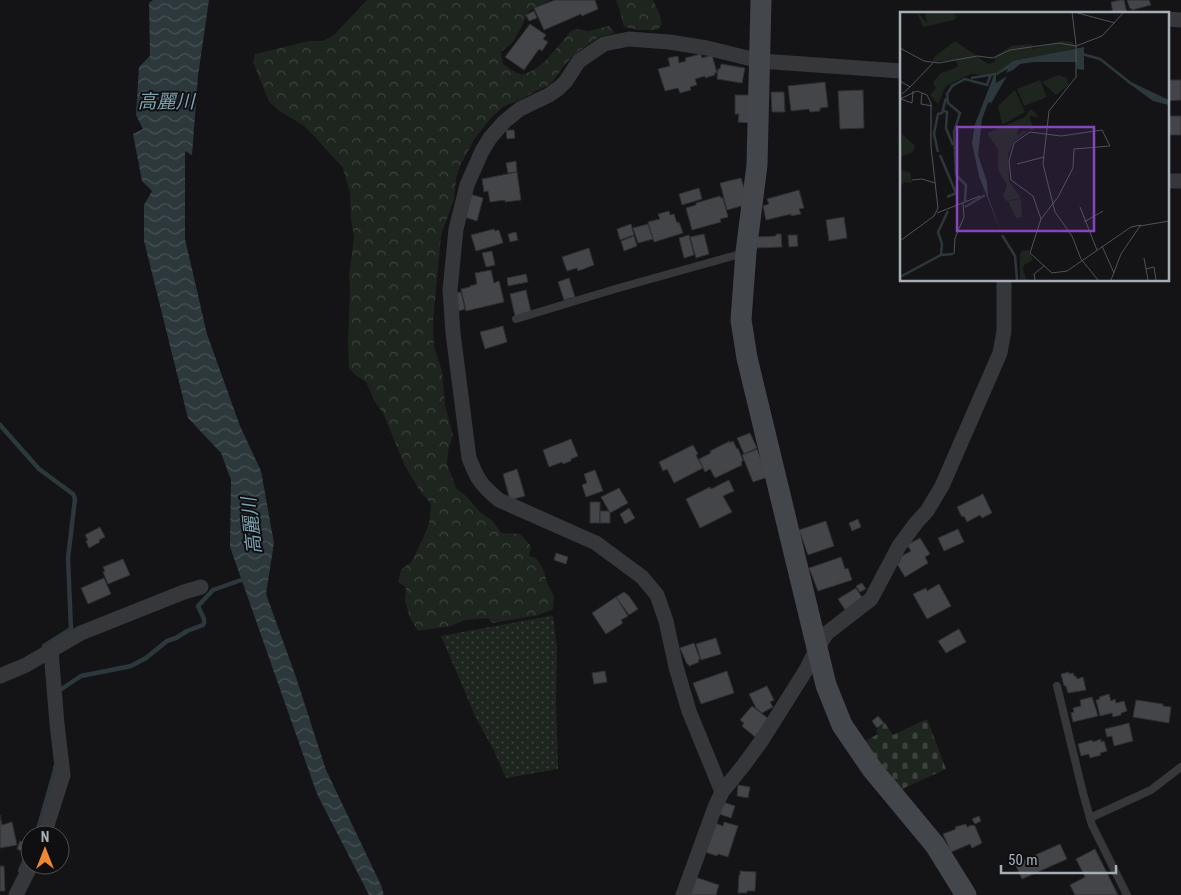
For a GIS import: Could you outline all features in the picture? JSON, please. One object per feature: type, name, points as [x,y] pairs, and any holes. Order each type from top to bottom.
[{"type":"street","points":[[762,0],[757,165],[746,252],[741,320],[746,358],[826,685],[842,725],[872,769],[935,845],[966,895]]},
{"type":"street","points":[[1168,19],[1181,20]]},
{"type":"street","points":[[722,792],[689,711],[676,667],[666,621],[657,595],[642,577],[596,543],[499,500],[486,490],[476,476],[468,458],[453,333],[450,290],[456,229],[467,185],[490,138],[504,122],[520,109],[549,95],[558,88],[566,81],[579,62],[604,44],[629,39],[669,42],[707,48],[760,61],[900,71]]},
{"type":"street","points":[[1168,181],[1181,181]]},
{"type":"street","points":[[683,895],[722,792],[762,740],[827,633],[871,598],[899,546],[927,511],[942,486],[1000,353],[1004,331],[1004,281]]},
{"type":"street","points":[[0,676],[26,665],[81,633],[184,592],[201,588]]},
{"type":"street","points":[[47,825],[63,774],[57,724],[52,651]]},
{"type":"street","points":[[16,895],[26,875]]},
{"type":"lane","points":[[516,319],[746,252]]},
{"type":"lane","points":[[1058,686],[1092,825],[1127,895]]},
{"type":"lane","points":[[1090,818],[1152,790],[1181,767]]},
{"type":"green space","points":[[367,0],[551,0],[529,11],[513,42],[501,52],[503,64],[520,74],[534,70],[555,51],[571,31],[577,29],[589,31],[609,26],[615,33],[599,37],[579,51],[566,63],[551,84],[504,106],[491,118],[475,138],[460,166],[456,178],[454,200],[441,235],[433,323],[434,347],[442,371],[445,405],[453,435],[448,451],[447,464],[456,488],[481,513],[493,521],[501,533],[520,534],[531,546],[529,556],[536,558],[543,569],[554,597],[553,609],[539,615],[492,623],[488,618],[465,620],[451,626],[418,631],[410,618],[405,600],[406,587],[398,582],[401,570],[412,561],[429,524],[431,504],[420,491],[405,466],[383,413],[374,400],[366,382],[355,375],[349,368],[349,276],[354,237],[350,193],[343,168],[304,126],[278,110],[269,102],[253,62],[255,54],[309,41],[323,41],[335,34]]},
{"type":"green space","points":[[616,0],[653,0],[660,15],[662,25],[657,30],[638,30],[624,27]]},
{"type":"green space","points":[[553,616],[557,649],[558,769],[506,778],[476,718],[441,636]]},
{"type":"green space","points":[[927,719],[946,769],[900,790],[863,742],[878,734],[876,730],[885,723],[893,735]]},
{"type":"water","name":"高麗川","points":[[153,0],[209,0],[198,76],[192,155],[185,151],[185,239],[207,334],[240,426],[261,471],[274,543],[266,594],[296,677],[326,770],[384,895],[369,895],[317,794],[230,547],[231,480],[221,453],[188,418],[144,241],[144,205],[152,191],[142,181],[133,134],[143,129],[136,115],[139,67],[150,56],[149,3]]},
{"type":"building","points":[[555,0],[595,0],[598,9],[582,16],[581,14],[544,30],[534,8]]},
{"type":"building","points":[[1124,0],[1127,12],[1113,12],[1111,2]]},
{"type":"building","points":[[1127,0],[1149,0],[1151,5],[1132,10]]},
{"type":"building","points":[[534,11],[537,18],[529,21],[526,15]]},
{"type":"building","points":[[530,24],[546,35],[543,39],[548,42],[542,51],[539,49],[524,70],[505,57]]},
{"type":"building","points":[[701,54],[702,58],[712,55],[717,73],[705,78],[705,76],[695,79],[697,85],[690,87],[691,90],[680,93],[678,88],[665,91],[658,69],[670,66],[668,58],[678,56],[679,63],[686,61],[685,58]]},
{"type":"building","points":[[721,64],[745,68],[742,83],[717,79],[718,69],[720,69]]},
{"type":"building","points":[[1168,80],[1181,80],[1181,100],[1168,101]]},
{"type":"building","points":[[825,82],[828,107],[820,108],[820,111],[810,112],[809,109],[791,111],[788,86]]},
{"type":"building","points":[[863,90],[864,128],[840,129],[838,91]]},
{"type":"building","points":[[771,92],[784,92],[785,112],[772,112]]},
{"type":"building","points":[[735,95],[749,95],[750,123],[738,122],[739,114],[735,114]]},
{"type":"building","points":[[1168,116],[1181,116],[1181,135],[1168,135]]},
{"type":"building","points":[[506,130],[514,130],[515,138],[507,139]]},
{"type":"building","points":[[516,161],[517,172],[508,173],[506,163]]},
{"type":"building","points":[[517,172],[521,200],[490,202],[488,191],[484,192],[482,179]]},
{"type":"building","points":[[741,178],[746,194],[745,205],[727,210],[720,183]]},
{"type":"building","points":[[699,188],[702,199],[682,205],[679,194]]},
{"type":"building","points":[[799,190],[804,208],[799,209],[801,214],[791,216],[791,214],[766,220],[763,206],[769,204],[767,199]]},
{"type":"building","points":[[470,194],[483,198],[477,221],[464,217]]},
{"type":"building","points":[[720,196],[723,198],[728,217],[720,219],[721,222],[692,230],[686,208]]},
{"type":"building","points":[[669,211],[670,215],[674,214],[683,233],[654,242],[648,222],[660,219],[658,214]]},
{"type":"building","points":[[844,217],[847,238],[829,241],[826,220]]},
{"type":"building","points":[[631,224],[634,235],[620,240],[617,229]]},
{"type":"building","points":[[648,224],[653,239],[638,243],[633,228]]},
{"type":"building","points":[[494,229],[495,231],[499,230],[503,243],[476,251],[471,235]]},
{"type":"building","points":[[516,232],[518,240],[510,242],[508,234]]},
{"type":"building","points":[[704,234],[709,254],[696,258],[690,237]]},
{"type":"building","points":[[776,234],[781,234],[782,247],[757,248],[756,237],[776,236]]},
{"type":"building","points":[[689,235],[694,255],[684,258],[679,238]]},
{"type":"building","points":[[788,235],[797,235],[798,246],[789,247]]},
{"type":"building","points":[[634,236],[637,246],[624,251],[621,241]]},
{"type":"building","points":[[589,248],[594,265],[578,271],[577,268],[567,271],[562,257]]},
{"type":"building","points":[[492,251],[495,265],[486,267],[482,253]]},
{"type":"building","points":[[491,270],[494,283],[499,281],[504,302],[466,311],[461,289],[477,284],[475,273]]},
{"type":"building","points":[[526,274],[528,282],[508,286],[507,278]]},
{"type":"building","points":[[569,278],[575,297],[564,300],[558,282]]},
{"type":"building","points":[[526,290],[531,312],[515,316],[510,294]]},
{"type":"building","points":[[461,292],[465,309],[459,311],[455,293]]},
{"type":"building","points":[[503,326],[507,342],[485,349],[480,332]]},
{"type":"building","points":[[750,433],[757,448],[744,454],[737,438]]},
{"type":"building","points":[[571,439],[578,456],[571,459],[571,461],[549,467],[543,450]]},
{"type":"building","points":[[730,441],[730,443],[733,441],[738,448],[743,461],[741,462],[742,465],[715,478],[710,469],[705,472],[699,459]]},
{"type":"building","points":[[693,445],[703,468],[674,483],[667,469],[663,471],[659,462]]},
{"type":"building","points":[[757,449],[768,477],[753,482],[742,455]]},
{"type":"building","points":[[517,469],[525,496],[510,500],[503,474]]},
{"type":"building","points":[[595,470],[603,491],[586,497],[582,485],[587,483],[584,474]]},
{"type":"building","points":[[729,480],[734,491],[723,496],[732,512],[700,528],[686,499]]},
{"type":"building","points":[[619,488],[628,503],[610,513],[601,497]]},
{"type":"building","points":[[983,494],[992,513],[982,518],[980,515],[967,522],[957,507]]},
{"type":"building","points":[[590,502],[600,502],[600,523],[590,523]]},
{"type":"building","points":[[629,508],[635,518],[625,524],[620,514]]},
{"type":"building","points":[[600,511],[609,511],[610,523],[600,523]]},
{"type":"building","points":[[858,519],[861,527],[852,531],[849,523]]},
{"type":"building","points":[[826,521],[834,546],[808,555],[799,530]]},
{"type":"building","points":[[100,527],[105,537],[89,548],[85,535]]},
{"type":"building","points":[[958,529],[964,542],[944,551],[938,538]]},
{"type":"building","points":[[920,538],[930,554],[925,557],[928,563],[905,577],[897,564],[900,562],[900,557],[911,551],[907,545]]},
{"type":"building","points":[[556,553],[568,557],[566,564],[554,560]]},
{"type":"building","points":[[841,557],[845,569],[848,568],[852,580],[818,591],[809,568]]},
{"type":"building","points":[[123,559],[130,575],[108,584],[103,567]]},
{"type":"building","points":[[104,578],[111,594],[88,604],[81,588]]},
{"type":"building","points":[[862,583],[866,589],[860,592],[856,586]]},
{"type":"building","points":[[939,584],[951,606],[927,619],[913,594],[926,588],[927,591]]},
{"type":"building","points":[[856,588],[863,599],[845,610],[838,599]]},
{"type":"building","points":[[624,592],[638,609],[629,615],[616,597]]},
{"type":"building","points":[[616,597],[628,616],[621,620],[623,623],[606,634],[592,613]]},
{"type":"building","points":[[959,629],[966,642],[946,653],[938,641]]},
{"type":"building","points":[[716,638],[721,654],[701,660],[696,644]]},
{"type":"building","points":[[694,643],[700,659],[698,660],[699,662],[689,666],[680,648]]},
{"type":"building","points":[[605,671],[607,682],[594,684],[592,673]]},
{"type":"building","points":[[727,671],[734,693],[701,704],[693,683]]},
{"type":"building","points":[[1069,672],[1069,674],[1073,673],[1077,679],[1083,677],[1086,690],[1068,693],[1061,674]]},
{"type":"building","points":[[767,686],[774,700],[770,702],[773,707],[762,713],[756,708],[749,694]]},
{"type":"building","points":[[1109,694],[1111,701],[1115,699],[1116,703],[1124,701],[1127,711],[1113,717],[1112,713],[1100,716],[1096,700]]},
{"type":"building","points":[[1092,697],[1098,716],[1073,722],[1071,713],[1074,712],[1073,708],[1081,706],[1080,700]]},
{"type":"building","points":[[1136,700],[1171,707],[1169,723],[1133,717]]},
{"type":"building","points":[[752,706],[769,719],[755,737],[742,726],[744,723],[740,720]]},
{"type":"building","points":[[878,716],[884,723],[877,728],[872,721]]},
{"type":"building","points":[[1129,723],[1133,741],[1114,746],[1112,736],[1107,737],[1105,729]]},
{"type":"building","points":[[1101,739],[1101,742],[1104,741],[1107,751],[1090,758],[1089,754],[1081,756],[1078,744]]},
{"type":"building","points":[[738,785],[750,787],[748,798],[737,796]]},
{"type":"building","points":[[723,802],[735,806],[731,818],[719,814]]},
{"type":"building","points":[[0,815],[2,825],[12,822],[17,845],[0,848]]},
{"type":"building","points":[[979,816],[981,821],[975,824],[972,819]]},
{"type":"building","points":[[724,822],[738,826],[728,857],[705,852],[715,823],[723,826]]},
{"type":"building","points":[[966,824],[967,827],[975,826],[982,843],[972,848],[970,844],[951,852],[943,834],[956,829],[955,827]]},
{"type":"building","points":[[1060,844],[1067,859],[1022,879],[1015,864]]},
{"type":"building","points":[[1095,849],[1118,895],[1075,895],[1070,885],[1085,877],[1076,859]]},
{"type":"building","points":[[0,866],[4,866],[5,891],[0,891]]},
{"type":"building","points":[[740,871],[756,872],[755,891],[738,893]]},
{"type":"building","points":[[695,877],[719,885],[716,895],[690,895]]},
{"type":"waterway","points":[[0,425],[39,469],[73,494],[75,499],[68,558],[71,629],[44,646]]},
{"type":"waterway","points":[[57,692],[81,676],[131,666],[146,658],[167,641],[203,625],[204,619],[198,606],[213,590],[247,578]]},
{"type":"waterway","points":[[39,825],[55,767]]}]
